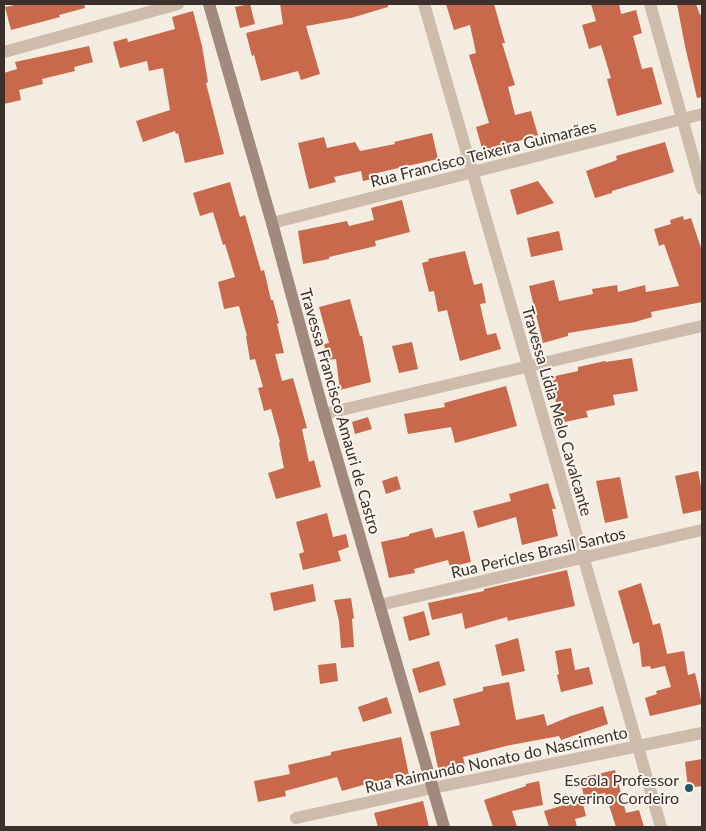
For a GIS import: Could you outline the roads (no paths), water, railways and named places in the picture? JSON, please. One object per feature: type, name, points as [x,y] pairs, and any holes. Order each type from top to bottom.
[{"type":"street","points":[[4,52],[178,4]]},
{"type":"street","name":"Travessa Francisco Amauri de Castro","points":[[209,4],[272,223],[324,414],[444,827]]},
{"type":"street","name":"Travessa Lídia Melo Cavalcante","points":[[424,4],[661,827]]},
{"type":"street","points":[[650,4],[684,118],[702,189]]},
{"type":"street","name":"Rua Francisco Teixeira Guimarães","points":[[272,223],[702,114]]},
{"type":"street","points":[[324,414],[702,326]]},
{"type":"street","name":"Rua Pericles Brasil Santos","points":[[380,605],[702,530]]},
{"type":"street","name":"Rua Raimundo Nonato do Nascimento","points":[[296,818],[702,733]]},
{"type":"place","name":"Escola Professor Severino Cordeiro","points":[[689,788]]}]
